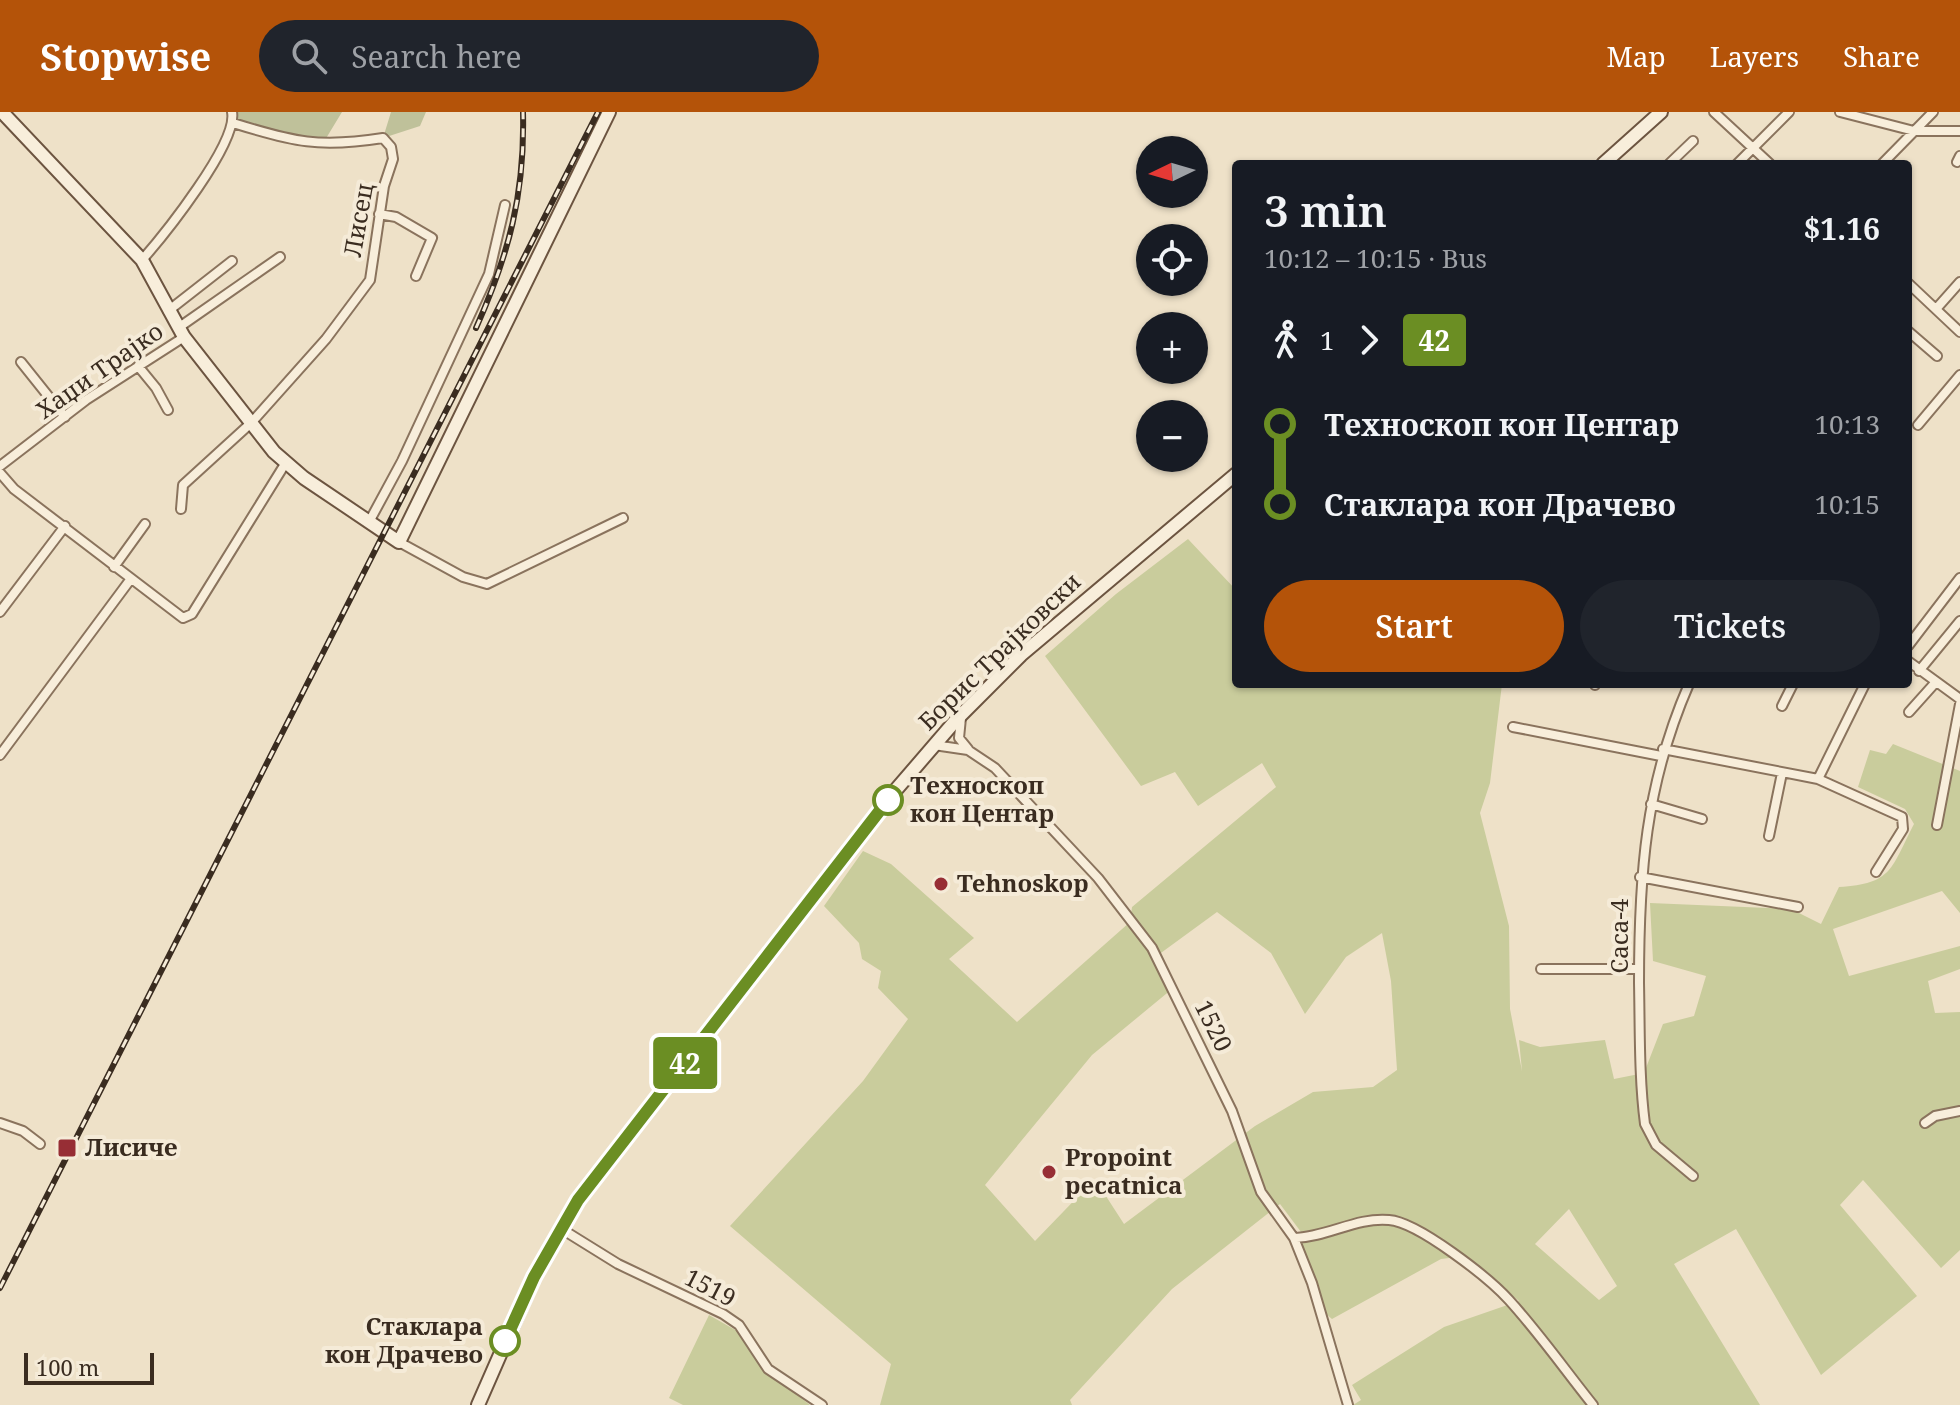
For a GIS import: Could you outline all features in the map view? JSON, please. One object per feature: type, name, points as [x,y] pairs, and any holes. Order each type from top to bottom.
[{"type":"main road","points":[[2,112],[142,260],[181,333],[285,464],[399,542],[609,112]]},
{"type":"main road","points":[[1607,160],[1661,112]]},
{"type":"main road","name":"Борис Трајковски","points":[[478,1405],[534,1277],[578,1200],[934,745],[962,714],[1079,603],[1232,477]]},
{"type":"street","points":[[142,260],[179,215],[233,123],[232,112]]},
{"type":"street","points":[[1714,112],[1765,160]]},
{"type":"street","points":[[1741,160],[1789,112]]},
{"type":"street","points":[[1840,112],[1914,131],[1960,131]]},
{"type":"street","points":[[1886,160],[1933,112]]},
{"type":"street","name":"Лисец","points":[[181,509],[183,485],[251,423],[335,327],[370,280],[379,214],[393,159],[387,140],[305,144],[233,123]]},
{"type":"street","points":[[1673,160],[1693,141]]},
{"type":"street","points":[[369,522],[402,461],[489,274],[505,205]]},
{"type":"street","points":[[379,214],[396,217],[432,238],[416,276]]},
{"type":"street","name":"Хаџи Трајко","points":[[0,466],[138,366],[280,257]]},
{"type":"street","points":[[168,311],[232,261]]},
{"type":"street","points":[[1936,309],[1960,282]]},
{"type":"street","points":[[1912,289],[1960,332]]},
{"type":"street","points":[[1912,337],[1937,356]]},
{"type":"street","points":[[21,362],[65,417]]},
{"type":"street","points":[[138,366],[156,388],[168,410]]},
{"type":"street","points":[[1918,425],[1960,375]]},
{"type":"street","points":[[0,473],[14,489],[176,616],[188,617],[285,464]]},
{"type":"street","points":[[399,542],[463,577],[487,584],[623,518]]},
{"type":"street","points":[[114,567],[145,524]]},
{"type":"street","points":[[0,612],[65,526]]},
{"type":"street","points":[[1912,641],[1960,578]]},
{"type":"street","points":[[0,755],[130,580]]},
{"type":"street","points":[[1919,671],[1960,621]]},
{"type":"street","points":[[1912,665],[1960,702],[1937,825]]},
{"type":"street","points":[[1909,712],[1935,683]]},
{"type":"street","name":"Саса-4","points":[[1687,688],[1662,752],[1651,804],[1640,877],[1639,969],[1645,1124],[1656,1145],[1693,1176]]},
{"type":"street","points":[[1782,706],[1791,688]]},
{"type":"street","points":[[1818,779],[1863,688]]},
{"type":"street","points":[[962,714],[959,738],[968,750]]},
{"type":"street","points":[[1513,727],[1818,779],[1902,817],[1903,829],[1876,872]]},
{"type":"street","name":"1520","points":[[934,745],[968,750],[983,757],[1138,927],[1232,1111],[1261,1192],[1294,1238],[1312,1283],[1348,1405]]},
{"type":"street","points":[[1769,836],[1782,773]]},
{"type":"street","points":[[1651,804],[1702,819]]},
{"type":"street","points":[[1640,877],[1798,907]]},
{"type":"street","points":[[1541,969],[1639,969]]},
{"type":"street","points":[[1925,1123],[1935,1116],[1960,1111]]},
{"type":"street","points":[[0,1123],[23,1131],[40,1144]]},
{"type":"street","points":[[1294,1238],[1324,1234],[1360,1221],[1386,1220],[1408,1224],[1451,1251],[1510,1300],[1593,1405]]},
{"type":"street","name":"1519","points":[[560,1228],[618,1264],[723,1314],[739,1325],[768,1369],[822,1405]]},
{"type":"green space","points":[[231,112],[342,112],[322,145],[233,123]]},
{"type":"green space","points":[[391,112],[426,112],[420,126],[383,138]]},
{"type":"green space","points":[[1188,539],[1232,586],[1232,688],[1502,688],[1490,783],[1480,813],[1509,926],[1510,1009],[1522,1071],[1519,1040],[1540,1047],[1605,1040],[1614,1079],[1644,1073],[1663,1024],[1694,1016],[1706,976],[1653,961],[1650,903],[1791,909],[1821,924],[1839,887],[1870,882],[1888,871],[1914,824],[1905,809],[1858,787],[1870,750],[1886,754],[1893,744],[1960,771],[1960,913],[1942,891],[1833,929],[1849,976],[1960,946],[1960,969],[1928,981],[1935,1013],[1960,1012],[1960,1250],[1941,1268],[1863,1180],[1840,1205],[1917,1296],[1821,1375],[1736,1229],[1674,1264],[1760,1405],[1353,1405],[1361,1400],[1352,1385],[1444,1327],[1519,1301],[1466,1256],[1441,1259],[1332,1319],[1317,1302],[1305,1279],[1299,1254],[1301,1232],[1280,1204],[1172,1289],[1070,1400],[1072,1405],[880,1405],[891,1364],[730,1226],[863,1081],[908,1019],[878,988],[881,971],[862,959],[859,943],[824,906],[863,851],[891,864],[974,938],[949,959],[1017,1022],[1130,922],[1132,907],[1276,787],[1262,763],[1198,806],[1175,772],[1141,786],[1045,656],[1116,594]],"holes":[[[1217,912],[1271,953],[1305,1014],[1346,957],[1382,933],[1391,981],[1397,1070],[1373,1087],[1313,1092],[1255,1126],[1124,1224],[1102,1190],[1091,1183],[1035,1241],[985,1185],[1092,1055],[1172,989],[1154,958]],[[1569,1209],[1617,1286],[1599,1300],[1535,1244]]]},
{"type":"green space","points":[[709,1315],[737,1331],[778,1380],[810,1405],[683,1405],[669,1398]]},
{"type":"railway","points":[[476,328],[498,275],[513,223],[521,170],[523,112]]},
{"type":"railway","points":[[0,1288],[598,112]]},
{"type":"bus line","name":"42","points":[[505,1341],[534,1277],[578,1200],[888,800]]},
{"type":"place","name":"Техноскоп кон Центар","points":[[888,800]]},
{"type":"place","name":"Tehnoskop","points":[[941,884]]},
{"type":"place","name":"Лисиче","points":[[67,1148]]},
{"type":"place","name":"Propoint pecatnica","points":[[1049,1172]]},
{"type":"place","name":"Стаклара кон Драчево","points":[[505,1341]]}]
